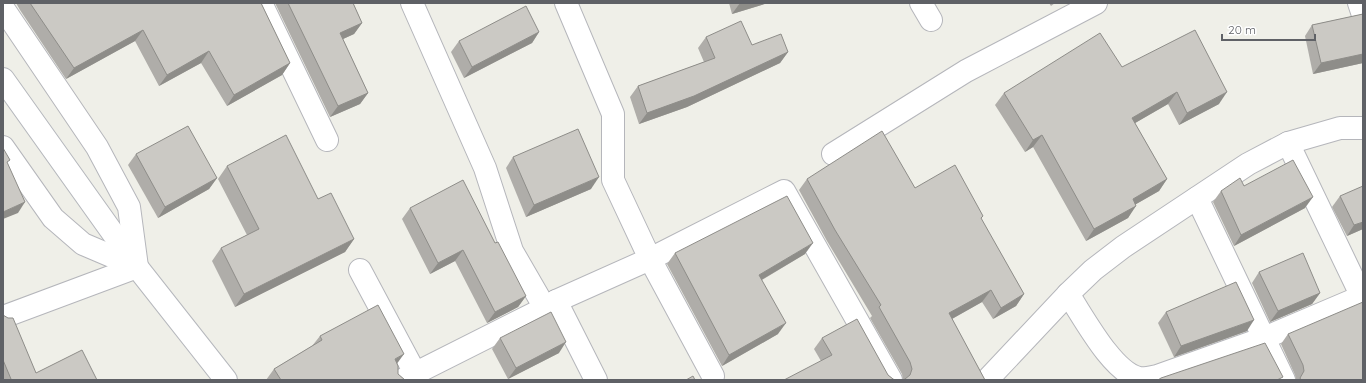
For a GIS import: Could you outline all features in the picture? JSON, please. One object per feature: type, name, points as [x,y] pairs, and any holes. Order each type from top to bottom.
[{"type":"street","points":[[261,3],[327,140]]},
{"type":"street","points":[[412,3],[485,168],[512,251],[551,305],[596,380]]},
{"type":"street","points":[[566,3],[613,114],[613,180],[650,259],[713,376]]},
{"type":"street","points":[[833,154],[966,71],[1096,3]]},
{"type":"street","points":[[1359,3],[1363,15]]},
{"type":"street","points":[[3,8],[98,147],[129,207],[137,267]]},
{"type":"street","points":[[3,79],[137,267],[226,380]]},
{"type":"street","points":[[987,380],[1068,294],[1093,270],[1123,247],[1248,164],[1288,143],[1340,128],[1363,128]]},
{"type":"street","points":[[1068,294],[1105,351],[1125,372],[1139,378],[1157,376],[1264,338],[1362,297],[1288,143]]},
{"type":"street","points":[[3,147],[53,218],[83,244],[137,267]]},
{"type":"street","points":[[360,270],[408,377],[551,305],[650,259],[784,191],[891,380]]},
{"type":"street","points":[[1197,198],[1284,380]]},
{"type":"street","points":[[3,317],[137,267]]},
{"type":"building","points":[[30,3],[261,3],[290,63],[234,95],[209,51],[167,75],[143,30],[74,68]]},
{"type":"building","points":[[288,3],[353,3],[362,23],[340,33],[368,93],[338,106]]},
{"type":"building","points":[[526,6],[539,32],[472,67],[459,41]]},
{"type":"building","points":[[1363,14],[1363,54],[1321,63],[1312,25]]},
{"type":"building","points":[[741,21],[752,45],[781,34],[788,52],[694,96],[647,113],[638,86],[715,58],[706,37]]},
{"type":"building","points":[[1195,30],[1227,92],[1187,113],[1177,92],[1132,118],[1167,179],[1133,199],[1136,206],[1094,229],[1042,135],[1033,140],[1004,93],[1100,33],[1122,67]]},
{"type":"building","points":[[188,126],[217,178],[165,207],[136,154]]},
{"type":"building","points":[[578,129],[599,177],[534,205],[513,157]]},
{"type":"building","points":[[882,131],[915,188],[955,165],[983,216],[981,218],[1024,294],[1001,308],[991,290],[949,313],[985,380],[903,380],[910,375],[912,369],[910,362],[879,307],[881,305],[835,230],[807,179]]},
{"type":"building","points":[[286,135],[318,199],[331,193],[354,239],[244,294],[221,248],[259,229],[227,166]]},
{"type":"building","points":[[3,148],[10,160],[7,162],[25,202],[3,212]]},
{"type":"building","points":[[1293,160],[1313,197],[1241,235],[1221,191],[1240,178],[1244,186]]},
{"type":"building","points":[[463,180],[495,243],[498,242],[526,296],[495,312],[463,250],[438,263],[410,208]]},
{"type":"building","points":[[1363,186],[1363,222],[1354,225],[1340,196]]},
{"type":"building","points":[[787,196],[813,243],[759,275],[786,323],[729,355],[675,253]]},
{"type":"building","points":[[1303,253],[1320,293],[1278,311],[1259,272]]},
{"type":"building","points":[[1236,282],[1254,320],[1181,346],[1166,312]]},
{"type":"building","points":[[1363,302],[1363,380],[1301,380],[1300,378],[1304,371],[1303,365],[1288,334]]},
{"type":"building","points":[[378,305],[404,354],[395,359],[398,366],[398,374],[405,380],[281,380],[274,369],[322,340],[320,336]]},
{"type":"building","points":[[551,312],[566,342],[516,368],[500,338]]},
{"type":"building","points":[[3,315],[8,318],[13,318],[36,373],[82,350],[97,380],[9,380],[11,379],[3,360]]},
{"type":"building","points":[[857,319],[888,375],[895,380],[784,380],[832,355],[822,338]]},
{"type":"building","points":[[1265,343],[1283,377],[1277,380],[1158,380],[1161,378]]},
{"type":"building","points":[[693,376],[695,380],[686,380]]}]
